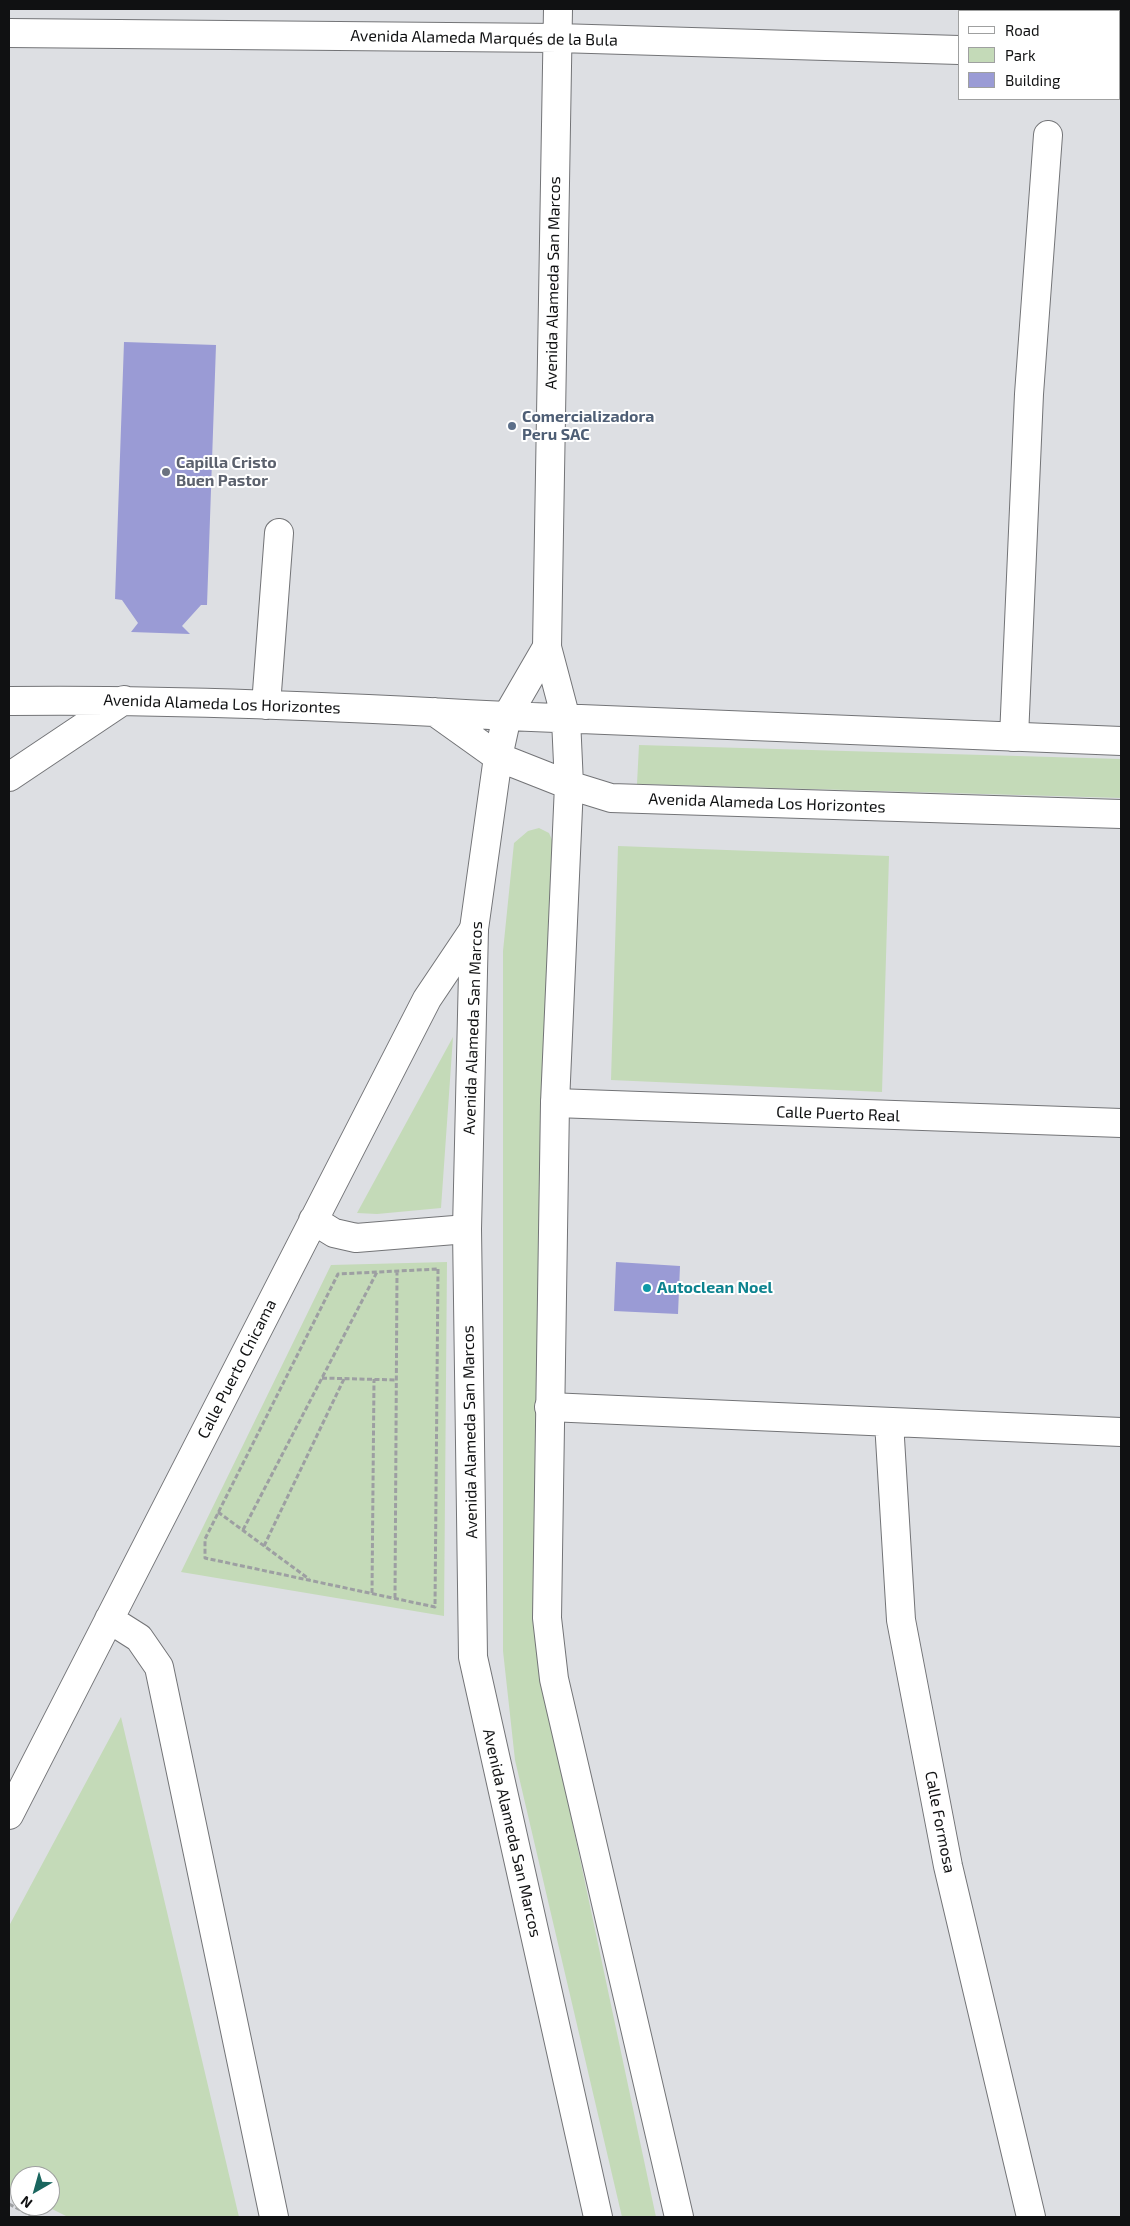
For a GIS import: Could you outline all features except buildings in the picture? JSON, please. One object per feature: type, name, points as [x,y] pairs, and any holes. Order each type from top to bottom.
[{"type":"street","name":"Avenida Alameda San Marcos","points":[[558,9],[547,647],[566,719],[569,785],[555,1103],[547,1618],[554,1679],[680,2217]]},
{"type":"street","name":"Avenida Alameda Marqués de la Bula","points":[[9,33],[558,38],[958,50]]},
{"type":"street","points":[[1014,737],[1029,394],[1048,135]]},
{"type":"street","points":[[266,705],[279,533]]},
{"type":"street","name":"Avenida Alameda San Marcos","points":[[547,647],[507,716],[498,757],[474,929],[466,1229],[473,1657],[598,2217]]},
{"type":"street","points":[[9,777],[124,700]]},
{"type":"street","name":"Avenida Alameda Los Horizontes","points":[[9,701],[124,700],[266,705],[1121,741]]},
{"type":"street","name":"Avenida Alameda Los Horizontes","points":[[435,712],[498,757],[569,785],[611,798],[1121,814]]},
{"type":"street","name":"Calle Puerto Chicama","points":[[9,1815],[312,1220],[427,999],[474,929]]},
{"type":"street","name":"Calle Puerto Real","points":[[555,1103],[1121,1123]]},
{"type":"street","points":[[312,1220],[334,1233],[356,1238],[466,1229]]},
{"type":"street","points":[[549,1407],[1121,1432]]},
{"type":"street","name":"Calle Formosa","points":[[889,1422],[901,1620],[948,1866],[1031,2217]]},
{"type":"street","points":[[109,1619],[139,1638],[159,1666],[274,2217]]},
{"type":"path","points":[[338,1274],[204,1540],[205,1558],[435,1607],[438,1269]]},
{"type":"path","points":[[243,1530],[377,1272]]},
{"type":"path","points":[[395,1598],[397,1272]]},
{"type":"path","points":[[322,1378],[397,1380]]},
{"type":"path","points":[[264,1546],[344,1379]]},
{"type":"path","points":[[372,1593],[374,1380]]},
{"type":"path","points":[[218,1512],[311,1580]]},
{"type":"path","points":[[9,2204],[34,2217]]},
{"type":"green space","points":[[639,745],[1121,759],[1121,798],[637,784]]},
{"type":"green space","points":[[539,828],[549,833],[554,844],[548,1708],[656,2217],[622,2217],[515,1760],[503,1651],[503,951],[514,843],[528,831]]},
{"type":"green space","points":[[618,846],[889,856],[882,1092],[611,1080]]},
{"type":"green space","points":[[453,1037],[441,1208],[377,1214],[357,1213]]},
{"type":"green space","points":[[447,1262],[444,1616],[181,1572],[331,1265]]},
{"type":"green space","points":[[121,1717],[239,2217],[68,2217],[60,2213],[60,2166],[10,2166],[9,2186],[9,1926]]},
{"type":"place","name":"Comercializadora Peru SAC","points":[[512,426]]},
{"type":"place","name":"Capilla Cristo Buen Pastor","points":[[166,472]]},
{"type":"place","name":"Autoclean Noel","points":[[647,1288]]}]
